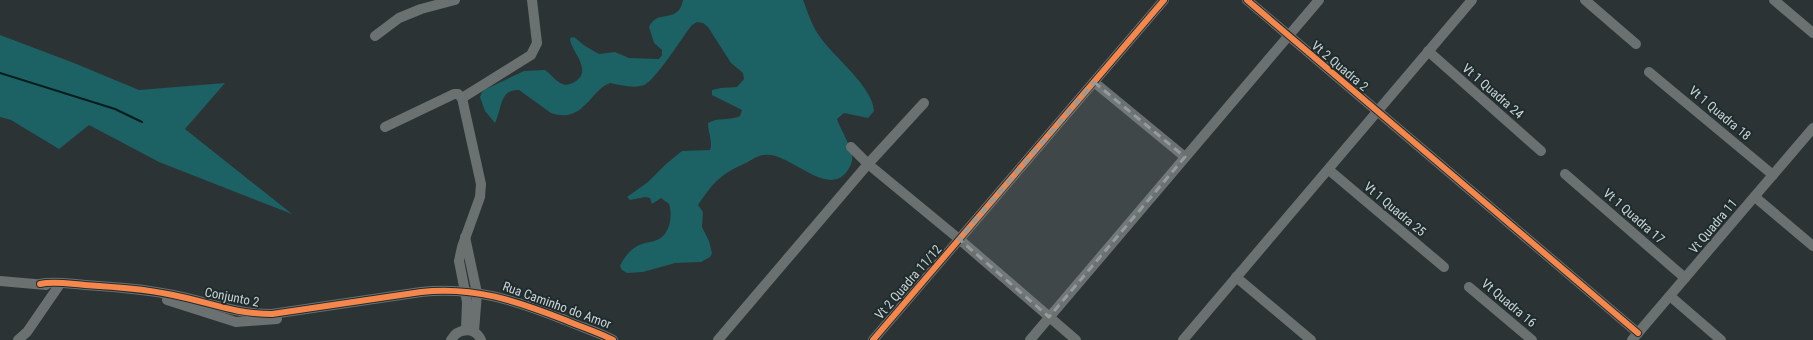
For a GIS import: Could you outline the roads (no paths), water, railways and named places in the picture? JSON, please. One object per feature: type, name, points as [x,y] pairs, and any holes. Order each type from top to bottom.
[{"type":"street","points":[[375,36],[399,18],[454,0]]},
{"type":"street","points":[[462,98],[531,55],[537,43],[532,0]]},
{"type":"street","name":"Vt 2 Quadra 11/12","points":[[873,340],[1164,0]]},
{"type":"street","name":"Vt 2 Quadra 2","points":[[1247,0],[1635,336]]},
{"type":"street","points":[[1030,340],[1319,0]]},
{"type":"street","points":[[1183,340],[1472,0]]},
{"type":"street","points":[[1585,0],[1636,44]]},
{"type":"street","points":[[1774,0],[1813,33]]},
{"type":"street","name":"Vt 1 Quadra 24","points":[[1428,51],[1541,151]]},
{"type":"street","name":"Vt 1 Quadra 18","points":[[1650,72],[1773,175]]},
{"type":"street","points":[[1094,82],[1185,157]]},
{"type":"street","points":[[385,127],[454,94],[458,94],[462,98],[481,184],[480,197],[466,240],[460,253],[459,266],[466,291],[470,330],[481,340]]},
{"type":"street","points":[[718,340],[868,164],[924,103]]},
{"type":"street","name":"Vt Quadra 11","points":[[1635,336],[1754,196],[1811,134]]},
{"type":"street","points":[[851,146],[868,164],[959,239],[1076,340]]},
{"type":"street","name":"Vt 1 Quadra 25","points":[[1329,170],[1444,267]]},
{"type":"street","name":"Vt 1 Quadra 17","points":[[1565,174],[1685,278]]},
{"type":"street","points":[[1754,196],[1813,246]]},
{"type":"street","points":[[466,240],[472,278],[477,293],[470,330]]},
{"type":"street","points":[[1236,277],[1311,340]]},
{"type":"street","name":"Conjunto 2","points":[[0,281],[160,295],[236,322],[323,309],[392,295],[444,290]]},
{"type":"street","points":[[18,340],[27,332],[59,286]]},
{"type":"street","name":"Vt Quadra 16","points":[[1469,286],[1532,340]]},
{"type":"street","name":"Rua Caminho do Amor","points":[[444,290],[466,291],[501,297],[531,307],[613,340]]},
{"type":"street","points":[[1670,296],[1721,340]]},
{"type":"street","points":[[451,340],[459,331],[470,330]]},
{"type":"waterway","points":[[0,73],[115,109],[142,122]]}]
